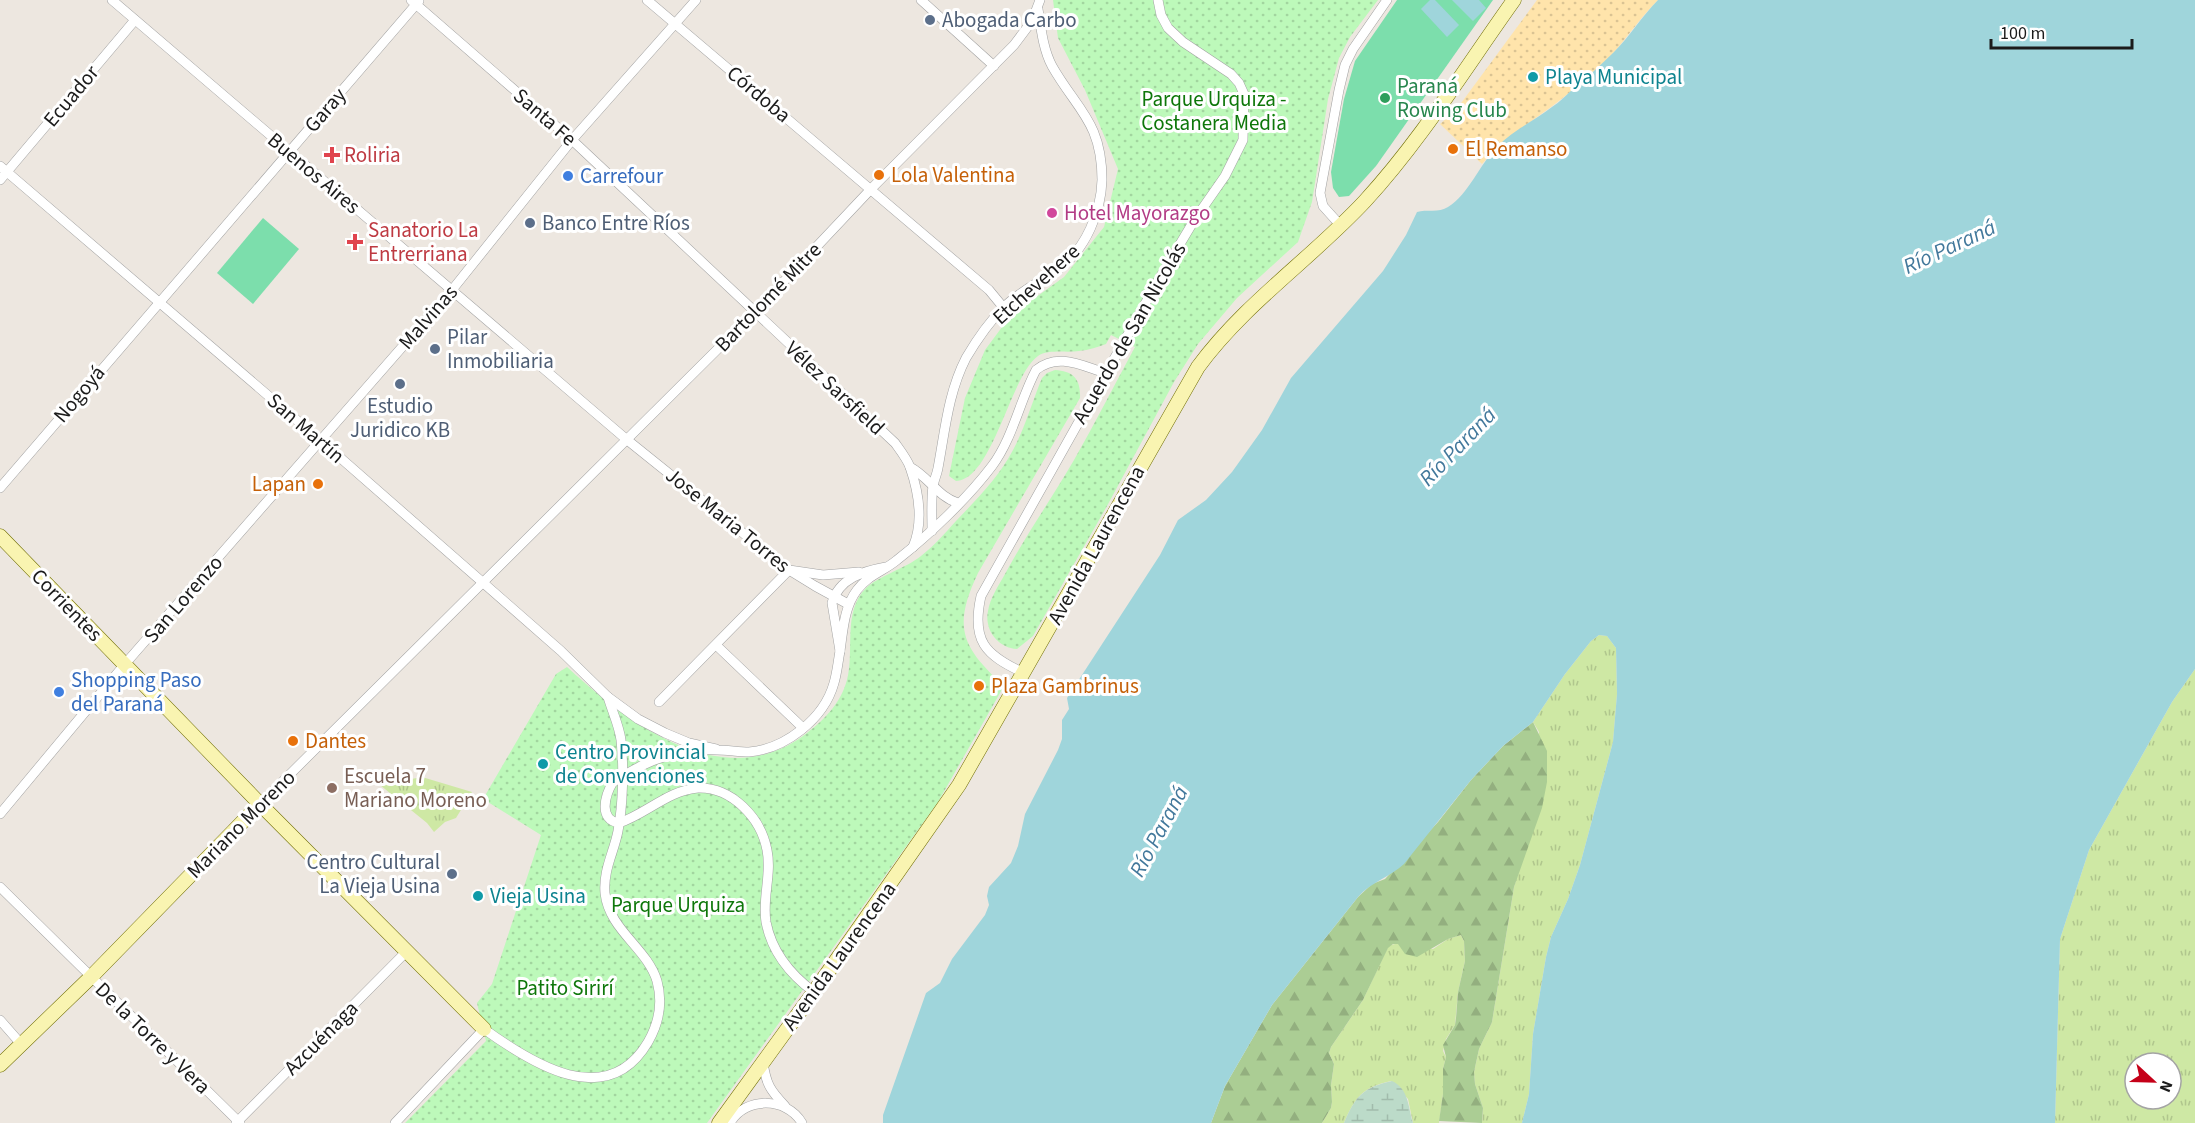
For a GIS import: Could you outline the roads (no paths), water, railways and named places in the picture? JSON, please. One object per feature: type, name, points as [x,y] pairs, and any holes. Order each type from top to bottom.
[{"type":"street","name":"Buenos Aires","points":[[112,0],[626,439]]},
{"type":"street","name":"Córdoba","points":[[647,0],[989,290],[1003,307]]},
{"type":"street","name":"Malvinas","points":[[320,440],[452,290],[572,140],[696,0]]},
{"type":"street","points":[[921,0],[994,66]]},
{"type":"street","name":"Acuerdo de San Nicolás","points":[[1024,673],[992,654],[982,642],[977,630],[977,611],[981,596],[1176,250],[1225,176],[1243,140],[1244,94],[1239,83],[1231,74],[1183,42],[1168,28],[1161,15],[1158,0]]},
{"type":"street","points":[[1341,226],[1328,213],[1320,200],[1339,90],[1349,57],[1387,0]]},
{"type":"street","name":"Avenida Laurencena","points":[[719,1123],[944,809],[1198,367],[1214,345],[1245,312],[1366,201],[1514,0]]},
{"type":"street","name":"Santa Fe","points":[[416,1],[572,140],[754,313]]},
{"type":"street","name":"Garay","points":[[159,301],[416,1]]},
{"type":"street","name":"Bartolomé Mitre","points":[[483,584],[754,313],[871,189],[994,66],[1014,45],[1039,4]]},
{"type":"street","name":"Etchevehere","points":[[932,531],[933,485],[938,470],[947,411],[966,358],[1003,307],[1073,256],[1084,241],[1094,220],[1102,183],[1101,154],[1095,133],[1086,115],[1052,65],[1045,49],[1039,4]]},
{"type":"street","name":"Ecuador","points":[[0,180],[3,169],[135,20]]},
{"type":"street","name":"San Martín","points":[[3,169],[320,440],[561,651],[608,697],[639,719],[665,733],[689,743],[716,750]]},
{"type":"street","name":"Nogoyá","points":[[0,488],[159,301]]},
{"type":"street","name":"Vélez Sarsfield","points":[[754,313],[895,443],[910,467],[917,491],[920,525],[913,547]]},
{"type":"street","points":[[814,992],[792,974],[771,938],[764,904],[768,851],[764,837],[753,818],[741,804],[715,790],[698,788],[669,796],[647,810],[619,823],[606,817],[609,788],[621,777],[663,757],[689,751],[738,752],[765,749],[783,742],[803,728],[827,700],[834,685],[848,604],[856,590],[865,580],[895,562],[932,531],[994,463],[1015,421],[1036,370],[1044,363],[1065,360],[1106,374]]},
{"type":"street","name":"Jose Maria Torres","points":[[626,439],[789,570],[834,596]]},
{"type":"street","name":"San Lorenzo","points":[[0,814],[125,664],[320,440]]},
{"type":"street","name":"Vélez Sarsfield","points":[[910,467],[919,471],[942,495],[958,503]]},
{"type":"street","name":"Corrientes","points":[[0,536],[260,804],[484,1029]]},
{"type":"street","points":[[659,702],[789,570],[823,575],[865,572],[886,567]]},
{"type":"street","points":[[840,651],[832,603],[834,596],[844,584],[865,572]]},
{"type":"street","name":"Mariano Moreno","points":[[0,1065],[91,977],[260,804],[483,584]]},
{"type":"street","points":[[834,596],[848,604]]},
{"type":"street","points":[[716,645],[803,728]]},
{"type":"street","points":[[395,1123],[484,1029],[523,1056],[553,1070],[571,1076],[592,1078],[619,1072],[630,1065],[642,1051],[656,1026],[660,1009],[660,994],[652,968],[617,924],[609,909],[605,893],[606,875],[619,823],[621,777],[621,740],[608,697]]},
{"type":"street","name":"De la Torre y Vera","points":[[0,887],[238,1122]]},
{"type":"street","name":"Azcuénaga","points":[[238,1122],[406,952]]},
{"type":"street","points":[[0,1020],[22,1045]]},
{"type":"street","points":[[763,1062],[765,1080],[769,1088],[802,1123]]},
{"type":"street","points":[[730,1123],[741,1110],[752,1105],[778,1104],[789,1110]]},
{"type":"water","points":[[1430,0],[1435,0],[1459,25],[1447,37],[1421,9]]},
{"type":"water","points":[[1452,0],[1479,0],[1486,8],[1473,21]]},
{"type":"water","name":"Río Paraná","points":[[1658,0],[2195,0],[2195,669],[2172,702],[2089,850],[2060,939],[2055,1123],[1522,1123],[1529,1094],[1533,1034],[1546,957],[1551,937],[1580,865],[1613,742],[1617,694],[1616,648],[1607,636],[1599,635],[1591,641],[1565,674],[1533,722],[1503,746],[1471,780],[1404,864],[1358,897],[1272,1005],[1225,1086],[1211,1123],[883,1123],[883,1115],[926,993],[940,983],[952,959],[985,915],[989,905],[987,896],[989,887],[1011,863],[1018,846],[1025,814],[1062,739],[1062,720],[1069,709],[1067,698],[1160,555],[1178,520],[1206,500],[1232,472],[1262,430],[1291,378],[1383,271],[1406,235],[1417,212],[1441,210],[1462,195],[1497,147],[1558,103],[1599,66],[1620,46]]},
{"type":"place","name":"Abogada Carbo","points":[[930,20]]},
{"type":"place","name":"Playa Municipal","points":[[1533,77]]},
{"type":"place","name":"Paraná Rowing Club","points":[[1385,98]]},
{"type":"place","name":"El Remanso","points":[[1453,149]]},
{"type":"place","name":"Roliria","points":[[332,155]]},
{"type":"place","name":"Lola Valentina","points":[[879,175]]},
{"type":"place","name":"Carrefour","points":[[568,176]]},
{"type":"place","name":"Hotel Mayorazgo","points":[[1052,213]]},
{"type":"place","name":"Banco Entre Ríos","points":[[530,223]]},
{"type":"place","name":"Sanatorio La Entrerriana","points":[[355,242]]},
{"type":"place","name":"Pilar Inmobiliaria","points":[[435,349]]},
{"type":"place","name":"Estudio Juridico KB","points":[[400,384]]},
{"type":"place","name":"Lapan","points":[[318,484]]},
{"type":"place","name":"Plaza Gambrinus","points":[[979,686]]},
{"type":"place","name":"Shopping Paso del Paraná","points":[[59,692]]},
{"type":"place","name":"Dantes","points":[[293,741]]},
{"type":"place","name":"Centro Provincial de Convenciones","points":[[543,764]]},
{"type":"place","name":"Escuela 7 Mariano Moreno","points":[[332,788]]},
{"type":"place","name":"Centro Cultural La Vieja Usina","points":[[452,874]]},
{"type":"place","name":"Vieja Usina","points":[[478,896]]},
{"type":"park label","name":"Parque Urquiza - Costanera Media","points":[[1214,111]]},
{"type":"park label","name":"Parque Urquiza","points":[[678,905]]},
{"type":"park label","name":"Patito Sirirí","points":[[565,988]]}]
